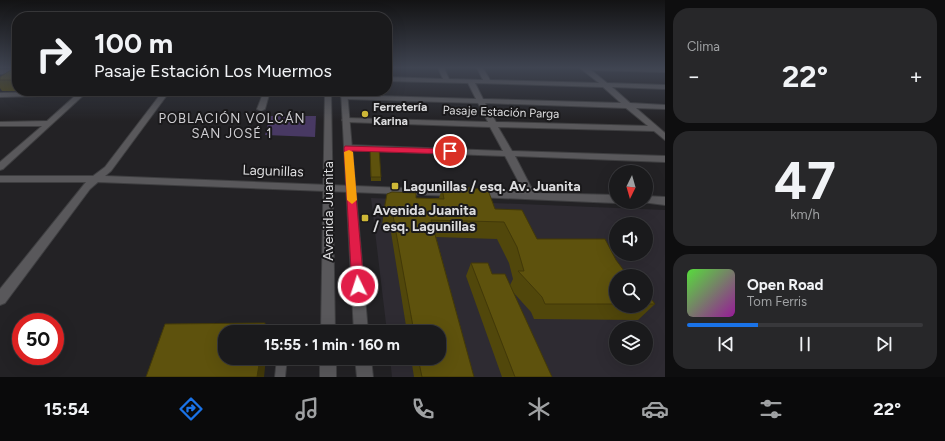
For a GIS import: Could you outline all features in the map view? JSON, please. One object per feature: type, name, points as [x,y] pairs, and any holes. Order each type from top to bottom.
[{"type":"street","points":[[473,86],[531,196]]},
{"type":"street","points":[[606,86],[665,137]]},
{"type":"street","points":[[623,86],[665,87]]},
{"type":"street","points":[[0,95],[12,95]]},
{"type":"street","points":[[0,166],[79,96]]},
{"type":"street","points":[[0,299],[86,187],[108,169],[163,96]]},
{"type":"street","points":[[261,109],[265,96]]},
{"type":"street","name":"Avenida Juanita","points":[[328,96],[328,325]]},
{"type":"street","name":"Avenida Juanita","points":[[344,96],[361,325]]},
{"type":"street","points":[[383,96],[665,107]]},
{"type":"street","name":"Pasaje Estación Parga","points":[[346,120],[656,129]]},
{"type":"street","points":[[0,124],[49,123]]},
{"type":"street","points":[[348,148],[665,159]]},
{"type":"street","name":"Lagunillas","points":[[0,179],[96,179],[609,199]]},
{"type":"street","points":[[653,200],[665,201]]},
{"type":"street","points":[[328,365],[328,377]]},
{"type":"street","points":[[364,365],[365,377]]},
{"type":"lane","points":[[280,377],[281,365]]},
{"type":"shaded area","points":[[270,116],[316,116],[315,137],[265,135]]},
{"type":"shaded area","points":[[371,198],[609,208],[609,209],[665,210],[665,377],[392,377],[391,365],[446,365],[446,325],[386,325]]},
{"type":"building","points":[[370,148],[379,148],[381,177],[371,177]]},
{"type":"building","points":[[457,186],[488,190],[495,209],[522,210],[537,239],[605,239],[609,247],[609,261],[617,261],[623,269],[609,269],[609,304],[545,304],[542,297],[518,271],[524,271],[517,247],[504,222],[431,220],[474,377],[422,377],[419,365],[446,365],[446,325],[413,325],[392,210],[384,210],[387,194],[392,192],[416,193],[416,198],[444,199],[442,189],[458,190]]},
{"type":"building","points":[[471,263],[488,263],[492,274],[505,274],[552,377],[515,377]]},
{"type":"building","points":[[265,323],[265,325],[218,325],[218,365],[259,365],[257,377],[146,377],[165,324]]},
{"type":"slow traffic","points":[[349,152],[352,200]]},
{"type":"place","name":"Ferretería Karina","points":[[365,114]]},
{"type":"place","name":"Lagunillas / esq. Av. Juanita","points":[[395,186]]},
{"type":"place","name":"Avenida Juanita / esq. Lagunillas","points":[[365,218]]},
{"type":"district","name":"POBLACIÓN VOLCÁN SAN JOSÉ 1","points":[[232,126]]},
{"type":"route","points":[[358,286],[348,148],[450,151]]}]
